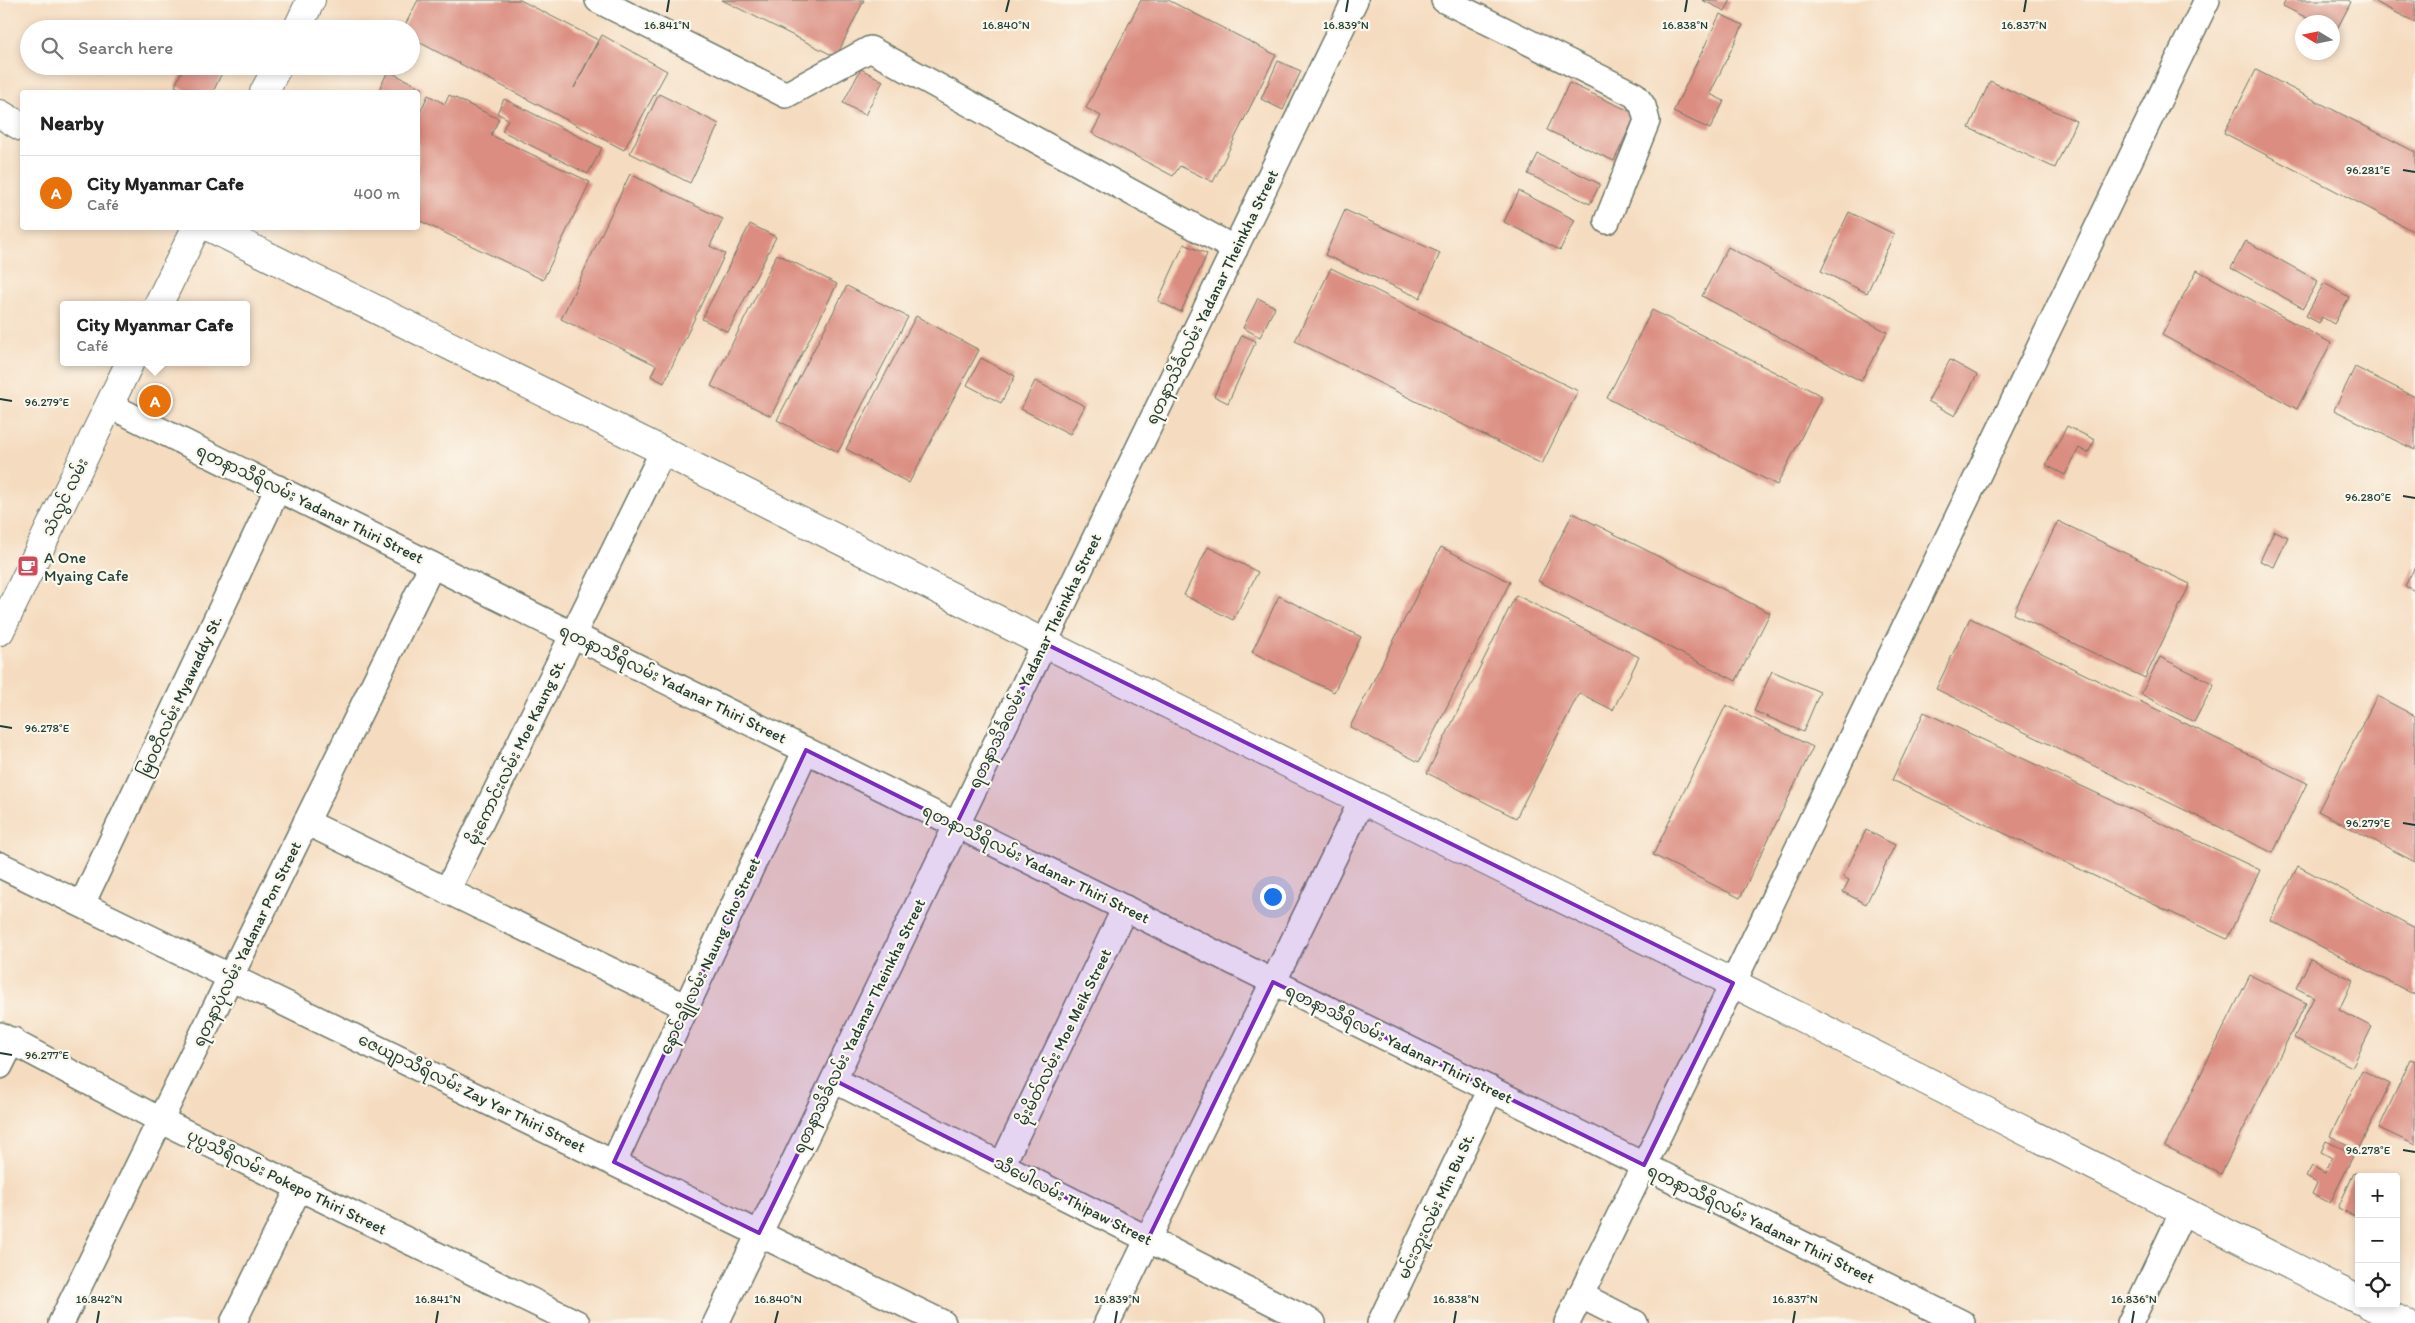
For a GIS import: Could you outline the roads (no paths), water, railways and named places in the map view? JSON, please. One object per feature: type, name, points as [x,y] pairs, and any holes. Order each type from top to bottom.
[{"type":"street","points":[[301,20],[311,0]]},
{"type":"street","points":[[598,0],[786,95],[870,49],[1235,249]]},
{"type":"street","name":"ရတနာသိင်္ခလမ်း Yadanar Theinkha Street","points":[[716,1323],[1355,0]]},
{"type":"street","points":[[1444,0],[1635,95],[1641,101],[1647,121],[1607,221]]},
{"type":"street","points":[[1566,1323],[1733,982],[2207,0]]},
{"type":"street","points":[[265,90],[273,75]]},
{"type":"street","points":[[160,301],[195,230]]},
{"type":"street","points":[[216,230],[663,451],[1044,643],[1733,982],[2355,1298]]},
{"type":"street","name":"သံလွင် လမ်း","points":[[0,632],[128,366]]},
{"type":"street","name":"ရတနာသီရိလမ်း Yadanar Thiri Street","points":[[110,405],[1957,1322]]},
{"type":"street","name":"မိုးကောင်းလမ်း Moe Kaung St.","points":[[448,891],[663,451]]},
{"type":"street","name":"မြဝတီလမ်း Myawaddy St.","points":[[82,904],[278,488]]},
{"type":"street","name":"ရတနာပုံလမ်း Yadanar Pon Street","points":[[61,1323],[432,565]]},
{"type":"street","name":"နောင်ချိုလမ်း Naung Cho Street","points":[[614,1162],[806,750]]},
{"type":"street","points":[[1107,1323],[1362,800]]},
{"type":"street","points":[[306,822],[686,1007]]},
{"type":"street","name":"ဇေယျာသီရိလမ်း Zay Yar Thiri Street","points":[[0,865],[944,1323]]},
{"type":"street","name":"မိုးမိတ်လမ်း Moe Meik Street","points":[[1002,1165],[1125,908]]},
{"type":"street","points":[[0,1066],[6,1037]]},
{"type":"street","name":"ပုပ္ပသီရိလမ်း Pokepo Thiri Street","points":[[6,1037],[160,1120],[577,1323]]},
{"type":"street","name":"သီပေါလမ်း Thipaw Street","points":[[834,1080],[1313,1323]]},
{"type":"street","name":"မင်းဘူးလမ်း Min Bu St.","points":[[1380,1323],[1491,1089]]},
{"type":"street","points":[[234,1323],[298,1188]]},
{"type":"street","points":[[2130,1323],[2183,1210]]},
{"type":"street","points":[[1580,1295],[1635,1323]]},
{"type":"street","points":[[2376,1308],[2405,1323]]},
{"type":"place","name":"City Myanmar Cafe","points":[[155,401]]},
{"type":"place","name":"A One Myaing Cafe","points":[[28,566]]}]
